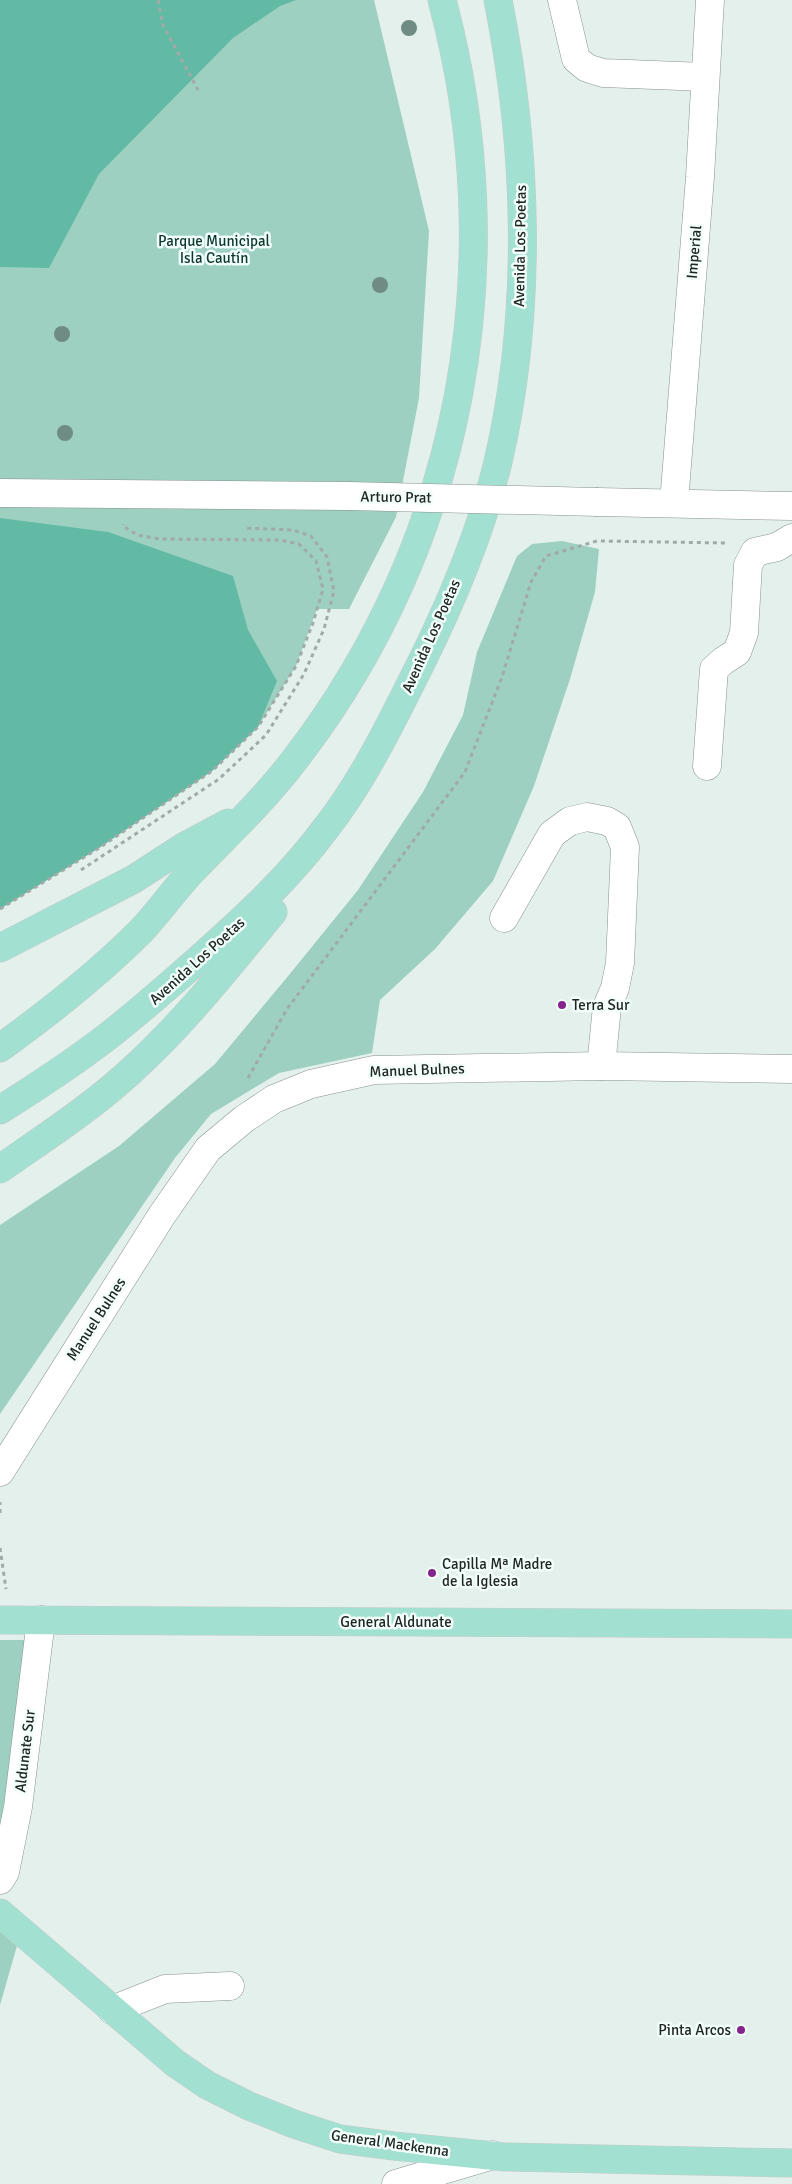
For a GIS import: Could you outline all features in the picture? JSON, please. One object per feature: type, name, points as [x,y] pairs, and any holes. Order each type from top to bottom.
[{"type":"main road","points":[[0,1048],[85,984],[142,929],[190,873],[253,808],[296,758],[328,712],[376,632],[397,590],[422,530],[442,467],[455,413],[468,339],[474,274],[474,208],[470,143],[460,78],[442,0]]},
{"type":"main road","name":"Avenida Los Poetas","points":[[0,1110],[101,1042],[150,1002],[233,929],[266,897],[328,826],[394,716],[423,659],[452,595],[473,540],[497,464],[509,399],[518,333],[522,201],[512,79],[498,0]]},
{"type":"main road","points":[[0,948],[134,879],[185,846],[253,808]]},
{"type":"main road","points":[[0,1170],[68,1122],[131,1071],[199,1002],[273,911],[328,826]]},
{"type":"main road","name":"General Aldunate","points":[[0,1620],[792,1624]]},
{"type":"main road","name":"General Mackenna","points":[[0,1913],[175,2063],[207,2085],[249,2106],[294,2124],[340,2139],[493,2155],[619,2160],[792,2163]]},
{"type":"street","points":[[562,0],[576,59],[587,68],[602,73],[705,77]]},
{"type":"street","name":"Imperial","points":[[674,503],[700,177],[710,0]]},
{"type":"street","name":"Arturo Prat","points":[[0,493],[349,496],[792,506]]},
{"type":"street","points":[[707,766],[714,669],[737,652],[744,633],[748,565],[755,552],[777,547],[792,538]]},
{"type":"street","points":[[504,918],[552,834],[570,821],[588,817],[607,821],[617,827],[626,847],[620,963],[615,988],[607,1007],[601,1066]]},
{"type":"street","name":"Manuel Bulnes","points":[[0,1472],[162,1215],[208,1149],[244,1119],[274,1099],[311,1084],[374,1070],[601,1066],[792,1069]]},
{"type":"street","name":"Aldunate Sur","points":[[0,1880],[5,1872],[18,1807],[41,1620]]},
{"type":"street","points":[[112,2010],[165,1989],[230,1986]]},
{"type":"street","points":[[396,2184],[493,2155]]},
{"type":"path","points":[[158,0],[163,25],[198,90]]},
{"type":"path","points":[[80,871],[219,780],[266,735],[304,674],[324,629],[334,591],[327,558],[311,536],[292,530]]},
{"type":"path","points":[[0,909],[99,848],[212,771],[258,727],[296,666],[313,623],[323,589],[316,561],[299,544],[280,540],[160,539],[137,535]]},
{"type":"path","points":[[245,1083],[287,1009],[465,772],[502,677],[530,582],[546,556],[597,541],[726,543]]},
{"type":"green space","name":"Parque Municipal Isla Cautín","points":[[0,0],[374,0],[429,231],[419,398],[396,517],[349,609],[317,609],[296,666],[258,727],[212,771],[99,848],[0,909]]},
{"type":"green space","points":[[0,0],[296,0],[280,6],[233,38],[99,174],[49,268],[0,267]]},
{"type":"green space","points":[[0,518],[108,532],[233,576],[248,630],[277,681],[258,727],[212,771],[99,848],[0,909]]},
{"type":"green space","points":[[562,541],[599,549],[595,592],[570,679],[534,786],[493,881],[435,949],[380,1000],[372,1053],[279,1073],[211,1114],[175,1158],[0,1414],[0,1225],[119,1146],[215,1064],[289,975],[358,890],[423,792],[463,715],[477,652],[517,556],[532,544]]},
{"type":"green space","points":[[0,1640],[26,1640],[0,1853]]},
{"type":"green space","points":[[0,1910],[23,1925],[0,2005]]},
{"type":"place","name":"Terra Sur","points":[[562,1005]]},
{"type":"place","name":"Capilla Mª Madre de la Iglesia","points":[[432,1573]]},
{"type":"place","name":"Pinta Arcos","points":[[741,2030]]}]
